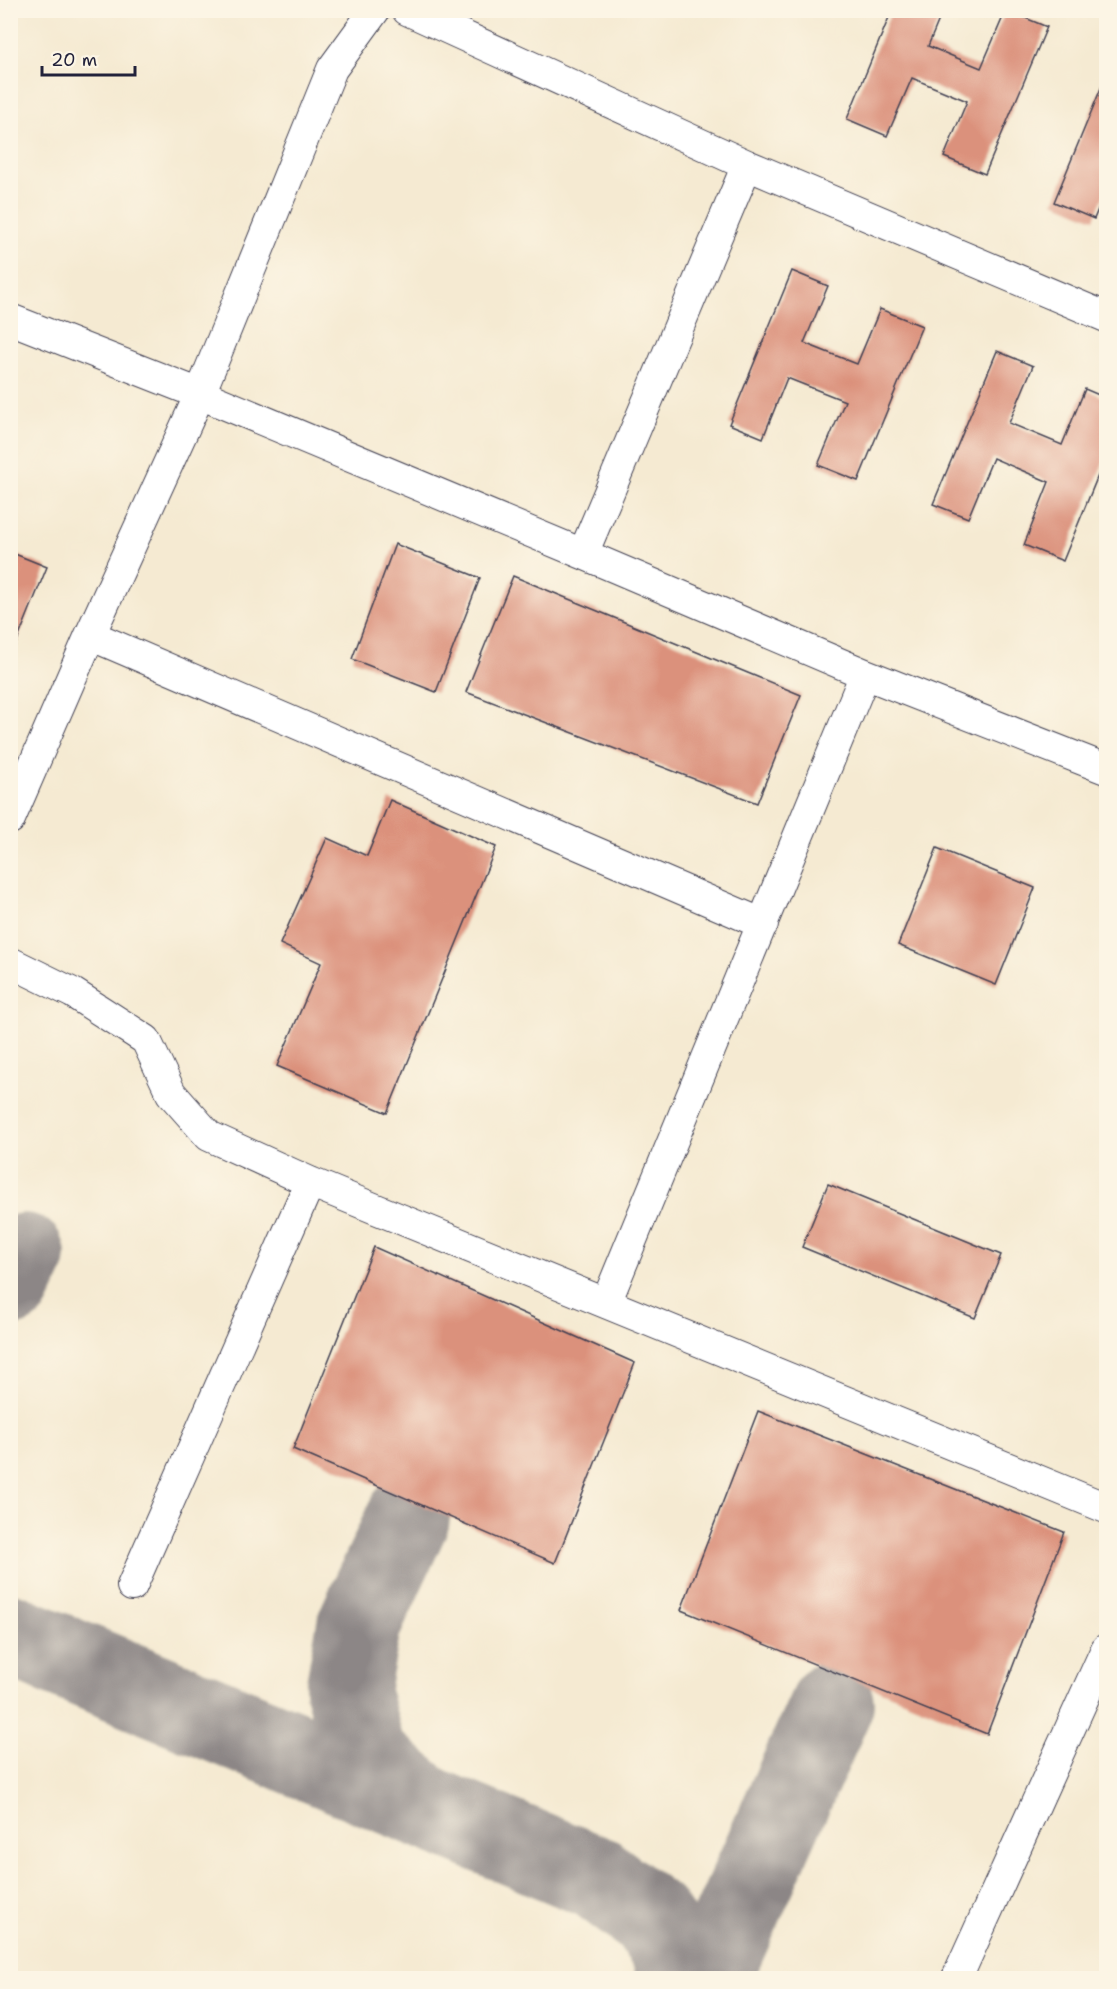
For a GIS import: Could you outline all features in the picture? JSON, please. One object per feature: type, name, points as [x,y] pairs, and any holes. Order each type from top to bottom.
[{"type":"street","points":[[10,819],[200,394],[332,69],[375,10]]},
{"type":"street","points":[[407,10],[747,165],[1107,317]]},
{"type":"street","points":[[583,554],[747,165]]},
{"type":"street","points":[[10,319],[200,394],[865,674],[1107,769]]},
{"type":"street","points":[[90,636],[762,924]]},
{"type":"street","points":[[606,1303],[865,674]]},
{"type":"street","points":[[10,962],[74,993],[146,1041],[171,1093],[209,1136],[310,1182],[1107,1508]]},
{"type":"street","points":[[132,1586],[310,1182]]},
{"type":"street","points":[[957,1978],[1107,1649]]},
{"type":"building","points":[[892,10],[943,10],[928,46],[981,68],[1006,10],[1047,27],[985,174],[944,157],[967,101],[912,78],[887,136],[847,119]]},
{"type":"building","points":[[1106,76],[1106,190],[1094,219],[1054,202]]},
{"type":"building","points":[[792,271],[828,286],[804,343],[857,364],[880,309],[922,326],[858,481],[818,465],[845,401],[787,378],[763,438],[729,424]]},
{"type":"building","points":[[997,351],[1033,366],[1009,423],[1062,445],[1085,389],[1106,398],[1106,456],[1063,561],[1024,545],[1049,482],[993,458],[968,518],[933,504]]},
{"type":"building","points":[[395,544],[480,578],[436,692],[352,659]]},
{"type":"building","points":[[10,552],[47,567],[11,656],[10,656]]},
{"type":"building","points":[[513,576],[801,695],[757,803],[466,692]]},
{"type":"building","points":[[390,800],[496,847],[387,1113],[277,1066],[321,963],[280,944],[327,838],[367,856]]},
{"type":"building","points":[[937,848],[1035,888],[996,985],[898,945]]},
{"type":"building","points":[[828,1184],[1001,1255],[975,1318],[802,1247]]},
{"type":"building","points":[[374,1247],[635,1363],[555,1563],[293,1449]]},
{"type":"building","points":[[758,1411],[1064,1532],[987,1734],[681,1610]]},
{"type":"taxiway","points":[[10,1285],[24,1255]]},
{"type":"taxiway","points":[[408,1518],[359,1625],[347,1690],[365,1756],[421,1804]]},
{"type":"taxiway","points":[[10,1635],[597,1878],[650,1918],[672,1950],[679,1978]]},
{"type":"taxiway","points":[[709,1978],[832,1703]]}]
